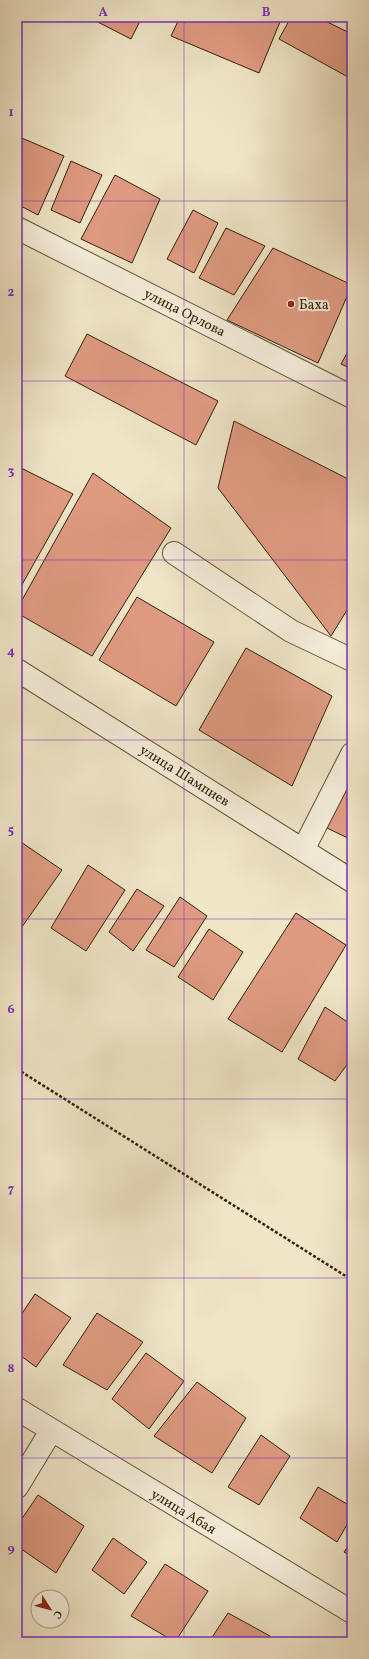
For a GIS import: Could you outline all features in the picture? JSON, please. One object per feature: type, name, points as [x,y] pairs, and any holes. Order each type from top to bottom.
[{"type":"street","name":"улица Орлова","points":[[17,228],[352,397]]},
{"type":"street","points":[[174,553],[291,632],[352,660]]},
{"type":"street","name":"улица Шампиев","points":[[17,670],[352,881]]},
{"type":"street","points":[[303,850],[352,754]]},
{"type":"street","name":"улица Абая","points":[[17,1409],[352,1612]]},
{"type":"street","points":[[17,1487],[51,1431]]},
{"type":"path","points":[[17,1069],[352,1280]]},
{"type":"building","points":[[88,17],[142,17],[131,39]]},
{"type":"building","points":[[180,17],[282,17],[259,73],[171,36]]},
{"type":"building","points":[[291,17],[317,17],[352,34],[352,70],[348,77],[279,39]]},
{"type":"building","points":[[17,136],[64,156],[38,215],[17,204]]},
{"type":"building","points":[[71,161],[102,175],[80,223],[51,210]]},
{"type":"building","points":[[115,175],[160,199],[132,263],[81,239]]},
{"type":"building","points":[[193,210],[218,223],[194,273],[167,259]]},
{"type":"building","points":[[226,228],[265,246],[234,295],[199,278]]},
{"type":"building","name":"Баха","points":[[273,248],[352,285],[318,363],[227,320]]},
{"type":"building","points":[[87,334],[218,401],[196,445],[65,376]]},
{"type":"building","points":[[352,344],[352,369],[341,364]]},
{"type":"building","points":[[234,421],[352,481],[352,602],[331,636],[218,488]]},
{"type":"building","points":[[17,466],[73,494],[19,590],[17,589]]},
{"type":"building","points":[[93,473],[171,528],[92,656],[17,613],[17,609]]},
{"type":"building","points":[[137,597],[214,642],[176,706],[99,660]]},
{"type":"building","points":[[246,648],[332,696],[292,786],[199,730]]},
{"type":"building","points":[[352,779],[352,840],[327,828]]},
{"type":"building","points":[[18,840],[62,870],[17,934],[17,842]]},
{"type":"building","points":[[88,865],[125,890],[86,951],[51,928]]},
{"type":"building","points":[[137,889],[164,906],[133,951],[109,932]]},
{"type":"building","points":[[180,897],[207,916],[174,967],[146,950]]},
{"type":"building","points":[[296,913],[346,945],[282,1052],[228,1019]]},
{"type":"building","points":[[209,929],[243,952],[213,1000],[178,977]]},
{"type":"building","points":[[325,1007],[352,1025],[352,1058],[335,1081],[298,1059]]},
{"type":"building","points":[[17,1275],[21,1277],[17,1284]]},
{"type":"building","points":[[35,1294],[71,1318],[36,1367],[17,1353],[17,1321]]},
{"type":"building","points":[[97,1313],[143,1342],[107,1390],[63,1365]]},
{"type":"building","points":[[146,1353],[184,1381],[149,1429],[112,1399]]},
{"type":"building","points":[[197,1382],[246,1418],[212,1473],[154,1436]]},
{"type":"building","points":[[261,1435],[290,1456],[259,1505],[228,1487]]},
{"type":"building","points":[[318,1487],[352,1507],[352,1516],[337,1542],[300,1518]]},
{"type":"building","points":[[38,1495],[84,1526],[56,1573],[17,1546],[17,1526]]},
{"type":"building","points":[[113,1538],[147,1562],[124,1594],[92,1570]]},
{"type":"building","points":[[352,1541],[352,1557],[344,1552]]},
{"type":"building","points":[[165,1564],[208,1591],[175,1642],[131,1616]]},
{"type":"building","points":[[228,1613],[270,1636],[265,1642],[209,1642]]},
{"type":"place","name":"Баха","points":[[291,304]]}]
